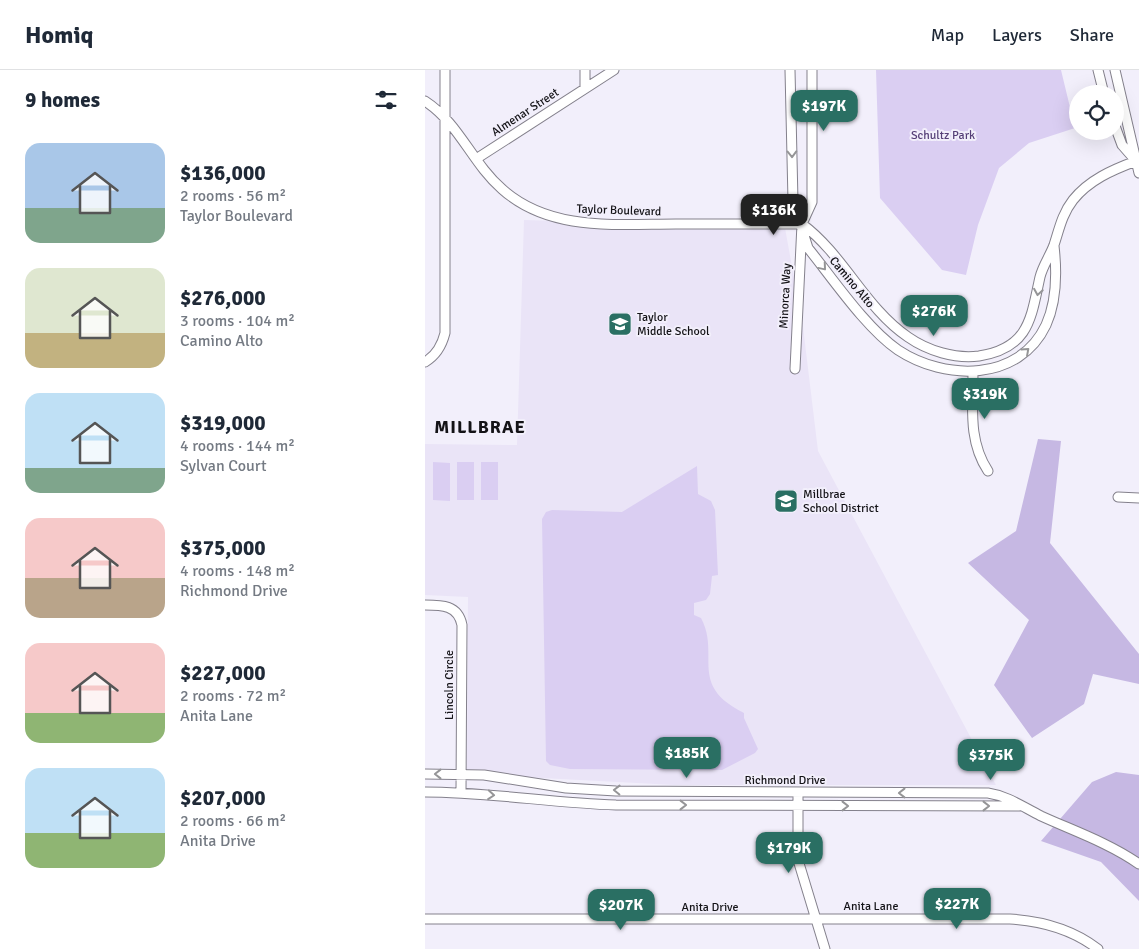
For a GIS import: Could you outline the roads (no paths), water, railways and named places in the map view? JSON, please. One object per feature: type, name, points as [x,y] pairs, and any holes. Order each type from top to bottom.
[{"type":"street","points":[[426,362],[442,345],[445,333],[445,70]]},
{"type":"street","points":[[585,70],[585,88]]},
{"type":"street","name":"Almenar Street","points":[[476,158],[614,70]]},
{"type":"street","name":"Minorca Way","points":[[790,70],[793,201],[802,224]]},
{"type":"street","name":"Minorca Way","points":[[795,369],[802,224],[812,202],[813,70]]},
{"type":"street","points":[[1098,70],[1102,85]]},
{"type":"street","points":[[1115,70],[1135,149],[1139,173]]},
{"type":"street","name":"Taylor Boulevard","points":[[425,101],[445,118],[492,180],[517,201],[534,210],[574,222],[595,224],[802,224]]},
{"type":"street","points":[[1120,140],[1122,146],[1136,161]]},
{"type":"street","name":"Camino Alto","points":[[802,224],[821,240],[895,327],[921,345],[956,356],[988,354],[999,351],[1018,337],[1032,318],[1041,275],[1054,246],[1064,214],[1083,190],[1097,178],[1136,161]]},
{"type":"street","name":"Camino Alto","points":[[802,224],[804,240],[808,248],[885,338],[906,354],[933,366],[973,372],[1006,365],[1018,357],[1039,337],[1047,324],[1051,308],[1056,277],[1054,246]]},
{"type":"street","points":[[973,372],[973,436],[981,460],[988,471]]},
{"type":"street","points":[[1118,498],[1139,498]]},
{"type":"street","name":"Lincoln Circle","points":[[425,605],[451,608],[457,611],[461,618],[461,792]]},
{"type":"street","name":"Richmond Drive","points":[[425,774],[484,775],[593,790],[987,793],[1010,799],[1112,847],[1139,864]]},
{"type":"street","name":"Richmond Drive","points":[[425,792],[461,792],[589,804],[1023,806]]},
{"type":"street","points":[[798,792],[799,860],[825,949]]},
{"type":"street","name":"Anita Drive","points":[[425,919],[816,918]]},
{"type":"street","name":"Anita Lane","points":[[816,918],[1031,920],[1051,924],[1070,932],[1099,949]]},
{"type":"place","name":"Taylor Middle School","points":[[620,324]]},
{"type":"place","name":"Millbrae School District","points":[[786,501]]},
{"type":"district","name":"MILLBRAE","points":[[480,427]]},
{"type":"park label","name":"Schultz Park","points":[[943,135]]}]
